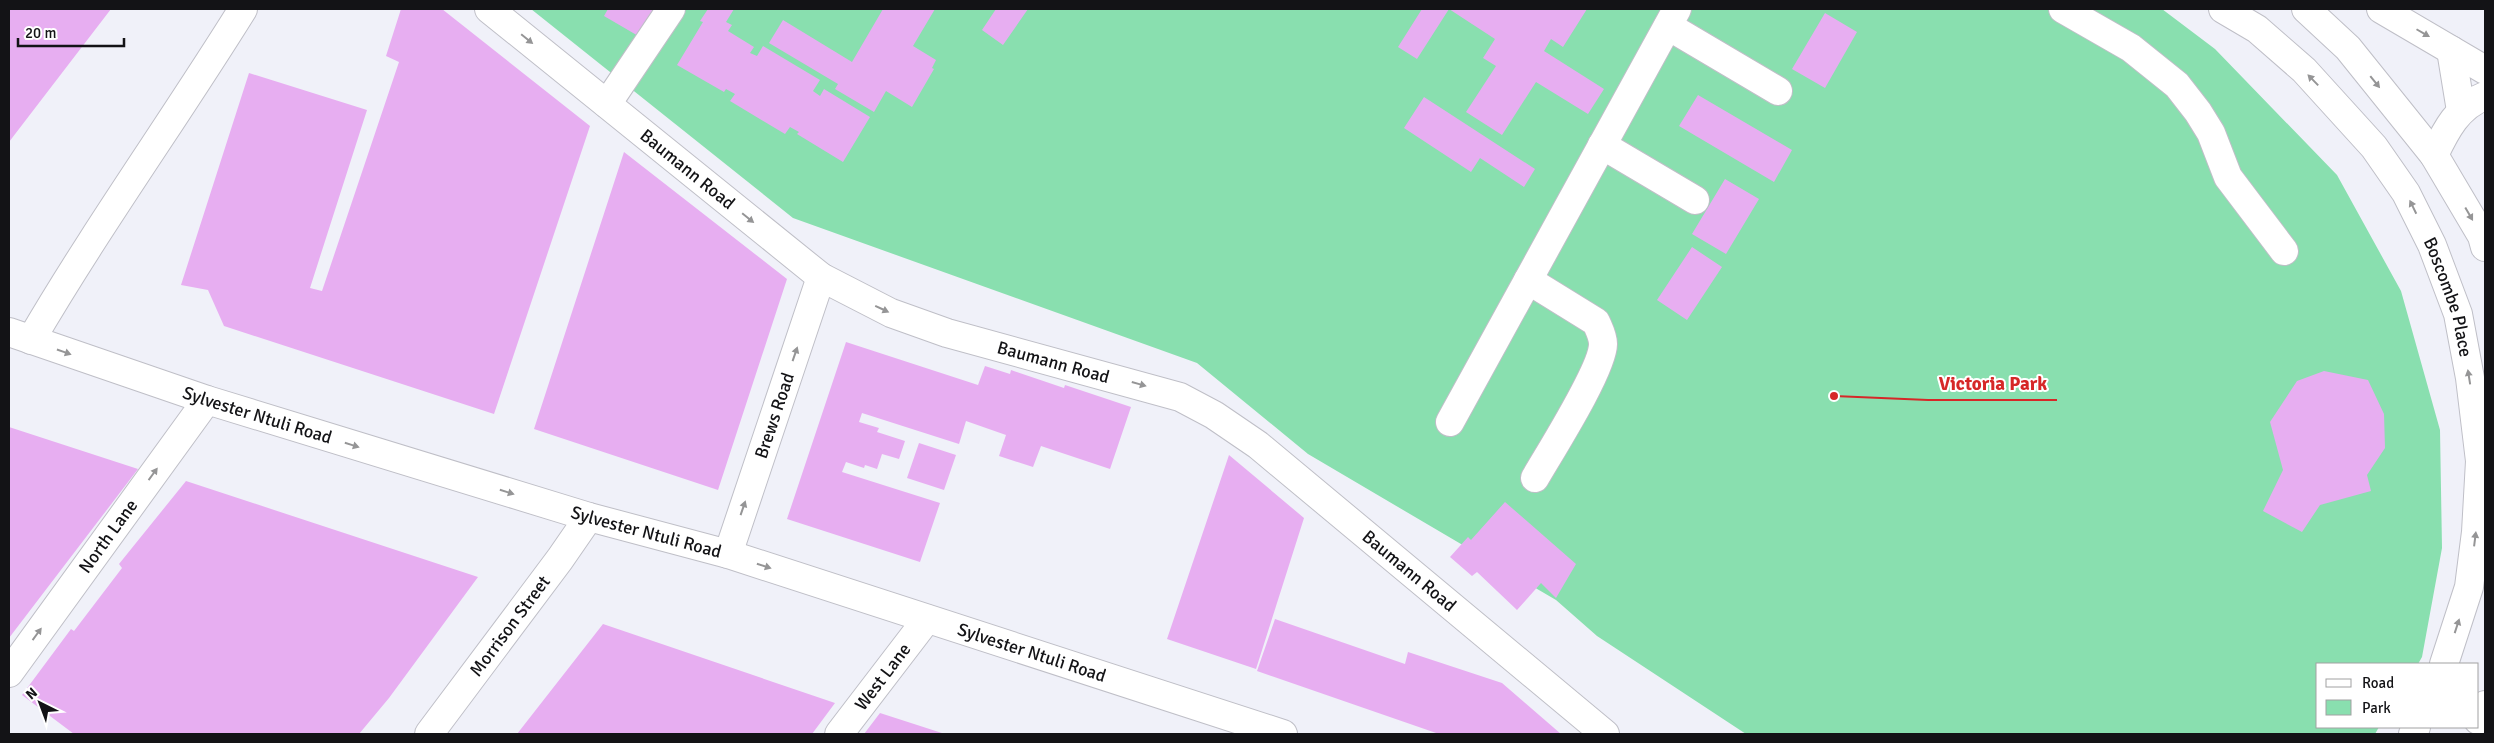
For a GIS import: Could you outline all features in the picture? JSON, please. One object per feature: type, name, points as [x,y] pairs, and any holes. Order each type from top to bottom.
[{"type":"street","points":[[16,336],[114,205],[201,77],[243,9]]},
{"type":"street","name":"Baumann Road","points":[[489,9],[821,277],[891,313],[947,333],[1006,351],[1137,383],[1180,397],[1214,414],[1258,445],[1605,734]]},
{"type":"street","points":[[607,104],[671,9]]},
{"type":"street","points":[[2063,9],[2131,48],[2177,85],[2198,112],[2211,133],[2228,177],[2284,251]]},
{"type":"street","name":"Boscombe Place","points":[[2223,9],[2257,29],[2304,70],[2374,147],[2406,193],[2432,245],[2458,314],[2470,378],[2480,461],[2476,532],[2477,589],[2444,663]]},
{"type":"street","points":[[2306,9],[2348,48],[2434,155],[2482,236],[2485,247]]},
{"type":"street","points":[[2381,9],[2485,70]]},
{"type":"street","points":[[1450,422],[1672,17],[1778,91]]},
{"type":"street","points":[[2451,50],[2461,111]]},
{"type":"street","points":[[2434,155],[2449,124],[2461,111],[2477,99],[2485,96]]},
{"type":"street","points":[[1602,145],[1695,200]]},
{"type":"street","name":"Brews Road","points":[[728,554],[821,277]]},
{"type":"street","points":[[1528,280],[1596,322],[1603,344],[1598,367],[1535,478]]},
{"type":"street","name":"Sylvester Ntuli Road","points":[[16,336],[207,400],[588,517],[728,554],[1276,733]]},
{"type":"street","name":"North Lane","points":[[9,673],[207,400]]},
{"type":"street","name":"Morrison Street","points":[[429,734],[560,559],[588,517]]},
{"type":"street","name":"West Lane","points":[[839,734],[927,618]]},
{"type":"street","points":[[2479,718],[2485,705]]},
{"type":"green space","points":[[531,9],[2162,9],[2215,49],[2337,175],[2401,291],[2440,430],[2442,548],[2422,657],[2419,663],[2316,663],[2316,728],[2378,728],[2375,734],[1746,734],[1597,636],[1556,600],[1308,454],[1197,363],[793,218]]},
{"type":"building","points":[[9,9],[111,9],[9,142]]},
{"type":"building","points":[[401,9],[442,9],[590,126],[494,414],[224,326],[208,290],[181,285],[249,73],[367,110],[310,288],[322,291],[399,62],[386,56]]},
{"type":"building","points":[[608,9],[657,9],[640,37],[604,16]]},
{"type":"building","points":[[708,9],[734,9],[726,22],[732,25],[728,31],[754,47],[750,53],[757,56],[763,46],[820,80],[813,91],[820,96],[824,89],[870,117],[843,162],[797,134],[799,132],[790,127],[785,134],[730,101],[735,94],[726,89],[724,92],[677,65],[703,22],[700,21]]},
{"type":"building","points":[[883,9],[935,9],[913,46],[936,60],[932,68],[934,69],[912,107],[886,91],[874,112],[835,89],[838,84],[769,43],[783,20],[852,62]]},
{"type":"building","points":[[996,9],[1028,9],[1003,45],[982,30]]},
{"type":"building","points":[[1422,9],[1449,9],[1417,59],[1398,47]]},
{"type":"building","points":[[1449,9],[1587,9],[1563,47],[1551,39],[1544,51],[1604,89],[1588,114],[1536,82],[1502,135],[1466,112],[1496,66],[1483,58],[1495,39]]},
{"type":"building","points":[[1825,13],[1857,32],[1825,88],[1792,69]]},
{"type":"building","points":[[1698,95],[1792,150],[1774,182],[1679,126]]},
{"type":"building","points":[[1424,97],[1535,169],[1524,187],[1480,158],[1471,172],[1404,128]]},
{"type":"building","points":[[624,152],[787,279],[718,490],[534,429]]},
{"type":"building","points":[[1725,179],[1759,199],[1726,254],[1692,234]]},
{"type":"building","points":[[1692,247],[1722,267],[1687,320],[1657,300]]},
{"type":"building","points":[[846,342],[978,385],[985,366],[1010,374],[1011,370],[1064,388],[1065,385],[1131,407],[1110,469],[1041,446],[1033,467],[999,456],[1006,435],[966,421],[959,444],[862,413],[859,422],[879,428],[877,432],[905,441],[899,459],[882,454],[877,469],[865,465],[864,468],[846,462],[842,472],[940,503],[920,562],[787,519]]},
{"type":"building","points":[[2324,371],[2368,380],[2384,414],[2385,448],[2367,475],[2371,491],[2320,505],[2302,532],[2263,511],[2283,470],[2270,422],[2297,381]]},
{"type":"building","points":[[9,427],[138,469],[9,638]]},
{"type":"building","points":[[919,443],[956,455],[944,490],[907,478]]},
{"type":"building","points":[[1229,455],[1304,518],[1256,669],[1167,639]]},
{"type":"building","points":[[186,481],[478,577],[389,698],[359,734],[74,734],[22,695],[71,629],[74,631],[122,568],[119,564]]},
{"type":"building","points":[[1505,502],[1576,564],[1556,598],[1541,583],[1517,610],[1477,572],[1472,576],[1450,557],[1468,537],[1471,540]]},
{"type":"building","points":[[1275,619],[1405,664],[1408,652],[1502,683],[1561,734],[1439,734],[1257,671]]},
{"type":"building","points":[[603,624],[835,703],[812,734],[517,734]]},
{"type":"building","points":[[880,713],[945,734],[864,734]]},
{"type":"place","name":"Victoria Park","points":[[1834,396]]}]
